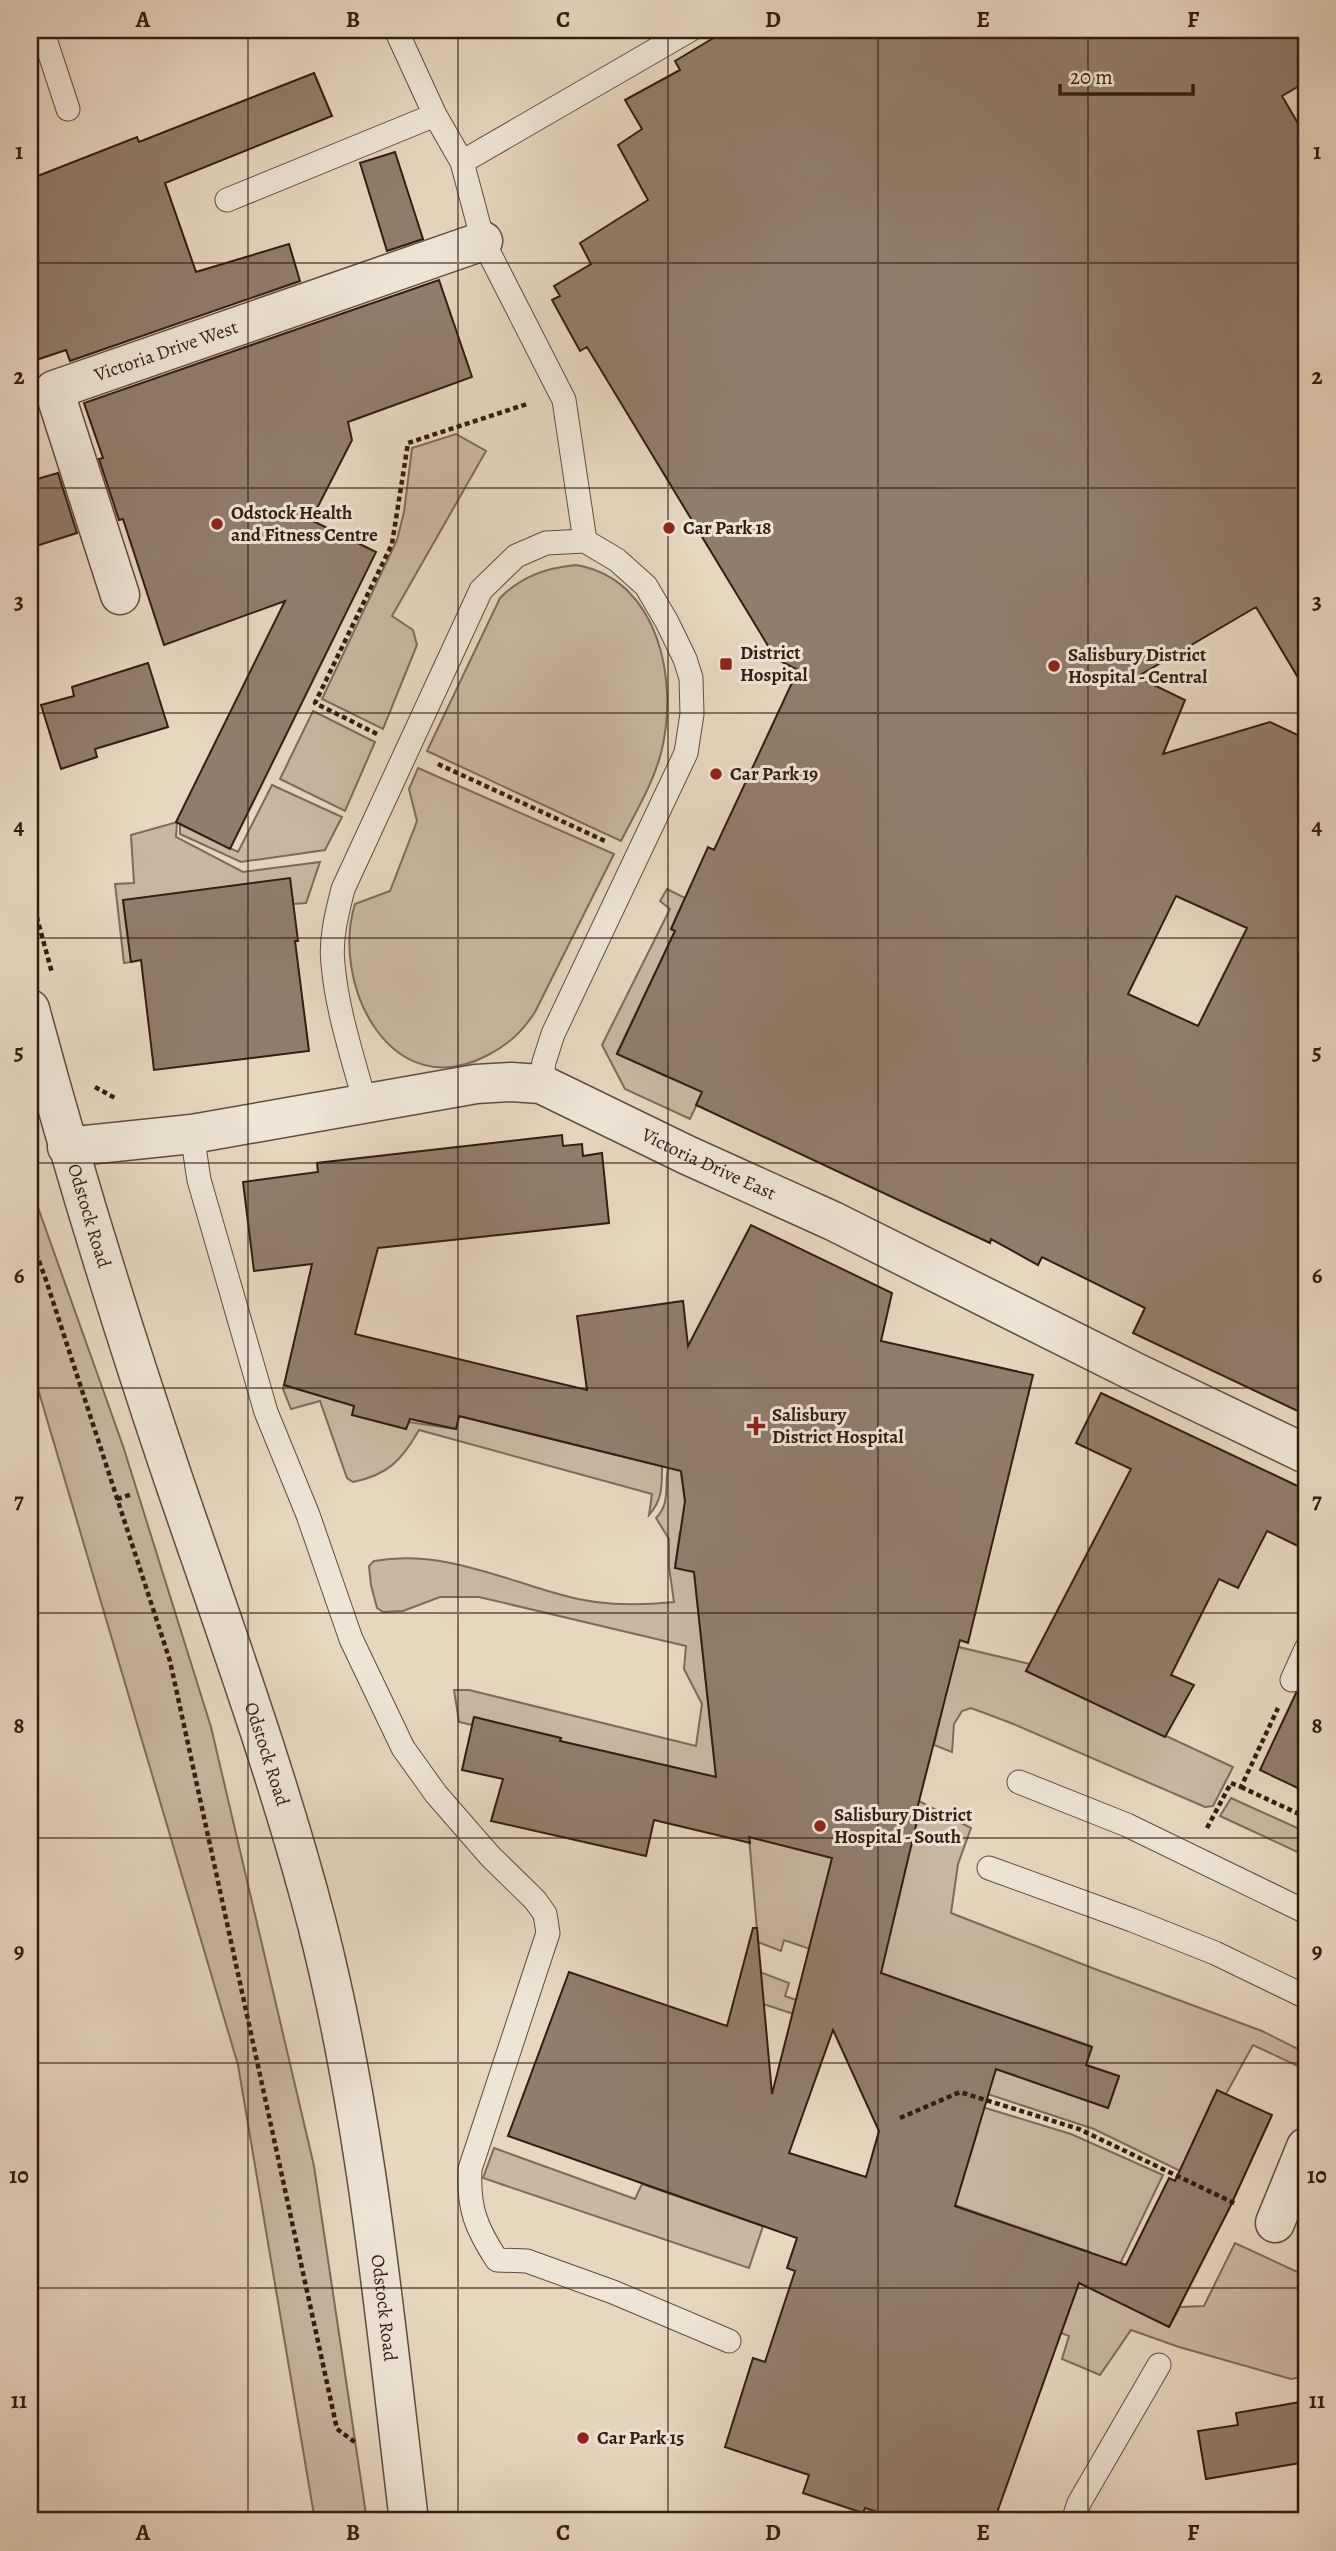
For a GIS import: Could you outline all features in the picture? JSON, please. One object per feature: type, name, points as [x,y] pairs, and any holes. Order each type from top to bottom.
[{"type":"street","name":"Victoria Drive West","points":[[120,595],[54,390],[483,241]]},
{"type":"street","name":"Odstock Road","points":[[42,995],[66,1147],[171,1471],[286,1810],[341,2021],[370,2209],[409,2521]]},
{"type":"street","name":"Victoria Drive East","points":[[66,1147],[192,1134],[476,1084],[541,1084],[687,1155],[833,1221],[1306,1454]]},
{"type":"street","points":[[1275,2223],[1306,2147]]},
{"type":"lane","points":[[42,30],[68,109]]},
{"type":"lane","points":[[396,30],[435,115],[462,162],[483,241],[564,400],[585,541]]},
{"type":"lane","points":[[462,162],[690,30]]},
{"type":"lane","points":[[227,200],[435,115]]},
{"type":"lane","points":[[365,1103],[342,1014],[332,962],[335,918],[343,889],[481,590],[516,556],[546,543],[585,541],[617,560],[646,586],[685,659],[691,678],[692,714],[686,753],[553,1034],[544,1062],[541,1084]]},
{"type":"lane","points":[[192,1134],[198,1180],[266,1412],[308,1515],[351,1639],[392,1726],[410,1757],[445,1804],[545,1914],[548,1933],[470,2169],[469,2192],[474,2220],[497,2260],[527,2261],[613,2292],[729,2341]]},
{"type":"lane","points":[[1292,1681],[1306,1649]]},
{"type":"lane","points":[[1019,1782],[1127,1825],[1306,1912]]},
{"type":"lane","points":[[989,1868],[1215,1953],[1306,1997]]},
{"type":"lane","points":[[1073,2521],[1079,2502],[1159,2365]]},
{"type":"path","points":[[30,892],[42,995]]},
{"type":"path","points":[[93,1085],[121,1102]]},
{"type":"path","points":[[30,1237],[170,1661],[337,2429],[364,2448]]},
{"type":"path","points":[[117,1499],[141,1492]]},
{"type":"path","points":[[1241,1787],[1292,1681]]},
{"type":"path","points":[[1192,1856],[1231,1783],[1299,1814],[1306,1795]]},
{"type":"path","points":[[900,2118],[960,2092],[1079,2129],[1275,2223]]},
{"type":"shaded area","points":[[456,434],[486,451],[392,616],[413,630],[417,645],[383,729],[322,699],[397,540],[404,512],[412,448]]},
{"type":"shaded area","points":[[576,565],[605,574],[627,590],[645,612],[657,638],[664,666],[666,725],[661,753],[649,787],[621,841],[427,751],[500,598],[535,574]]},
{"type":"shaded area","points":[[313,711],[375,742],[345,811],[280,779]]},
{"type":"shaded area","points":[[418,768],[614,854],[530,1019],[509,1042],[496,1051],[453,1067],[423,1065],[397,1051],[376,1029],[361,1001],[352,969],[350,936],[355,904],[390,891],[417,821],[409,789]]},
{"type":"shaded area","points":[[272,785],[342,817],[325,850],[241,862],[180,834],[180,824],[238,852]]},
{"type":"shaded area","points":[[177,822],[176,837],[243,872],[320,862],[306,903],[293,904],[289,879],[123,900],[131,962],[124,963],[115,884],[134,883],[131,835]]},
{"type":"shaded area","points":[[667,889],[685,898],[671,929],[675,931],[617,1053],[665,1076],[776,935],[690,1119],[625,1089],[602,1045],[670,909],[660,901]]},
{"type":"shaded area","points":[[30,1185],[123,1446],[211,1727],[314,2166],[367,2521],[315,2521],[238,2065],[30,1362]]},
{"type":"shaded area","points":[[347,1364],[406,1429],[409,1422],[456,1429],[459,1416],[657,1465],[662,1464],[662,1485],[657,1503],[649,1515],[652,1494],[419,1430],[393,1465],[376,1475],[353,1482],[347,1478],[320,1401],[291,1409],[283,1389],[284,1385],[337,1401]]},
{"type":"shaded area","points":[[678,1450],[689,1532],[680,1532],[675,1567],[694,1572],[716,1777],[560,1741],[561,1738],[474,1717],[472,1725],[459,1722],[454,1690],[469,1690],[696,1746],[702,1704],[684,1669],[686,1646],[479,1597],[440,1597],[403,1611],[383,1612],[377,1608],[369,1566],[374,1561],[422,1559],[469,1567],[590,1601],[632,1604],[674,1602],[669,1567],[669,1539],[656,1518],[666,1499],[669,1464]]},
{"type":"shaded area","points":[[719,1590],[1030,1664],[1026,1671],[1233,1767],[1213,1806],[1205,1807],[971,1708],[962,1711],[954,1724],[952,1752],[934,1745],[943,1705]]},
{"type":"shaded area","points":[[892,1787],[971,1828],[958,1864],[951,1913],[1262,2031],[1306,2053],[1306,2070],[1253,2045],[1226,2094],[1217,2091],[1180,2171],[1094,2129],[960,2085],[861,2036],[751,2000],[760,1972],[789,1983],[785,1996],[1108,2108],[1119,2077],[1086,2065],[1091,2046],[784,1940],[781,1951],[758,1942],[749,1837],[832,1858],[917,1817],[887,1810]]},
{"type":"shaded area","points":[[1231,1798],[1306,1832],[1306,1856],[1220,1816]]},
{"type":"shaded area","points":[[959,2100],[1071,2134],[1163,2175],[1105,2295],[1169,2327],[1180,2307],[1204,2306],[1235,2243],[1306,2276],[1306,2355],[1303,2362],[1306,2376],[1291,2379],[1179,2347],[1131,2330],[1100,2375],[1062,2359],[1069,2336],[1061,2333],[1090,2252],[923,2194],[966,2169],[978,2130]]},
{"type":"shaded area","points":[[494,2148],[635,2199],[642,2184],[763,2226],[749,2268],[483,2178]]},
{"type":"building","name":"Salisbury District Hospital - Central","points":[[727,30],[1306,30],[1306,82],[1282,96],[1306,137],[1306,691],[1256,607],[1137,677],[1185,700],[1163,754],[1270,722],[1306,739],[1306,1415],[1133,1333],[1145,1308],[1042,1257],[1038,1265],[991,1239],[990,1243],[696,1105],[702,1092],[617,1054],[675,931],[671,929],[708,847],[714,850],[798,670],[776,659],[587,347],[580,351],[552,300],[560,296],[554,286],[591,264],[580,243],[648,200],[618,145],[642,129],[625,100],[680,70],[675,61]],"holes":[[[1176,896],[1247,928],[1198,1026],[1128,994]]]},
{"type":"building","points":[[314,73],[332,116],[165,183],[196,272],[289,244],[300,281],[70,361],[66,350],[30,362],[30,179],[137,137],[139,142]]},
{"type":"building","points":[[395,152],[423,239],[387,251],[360,163]]},
{"type":"building","name":"Odstock Health and Fitness Centre","points":[[439,280],[472,377],[348,422],[352,440],[311,520],[376,552],[230,849],[176,822],[285,601],[164,645],[123,519],[119,520],[99,459],[103,458],[84,403]]},
{"type":"building","points":[[58,473],[77,533],[30,548],[30,481]]},
{"type":"building","points":[[148,663],[168,727],[95,749],[97,757],[61,769],[41,705],[74,696],[72,687]]},
{"type":"building","points":[[290,878],[309,1051],[154,1070],[141,960],[131,962],[123,900]]},
{"type":"building","name":"Salisbury District Hospital - South","points":[[562,1135],[563,1146],[582,1144],[583,1156],[602,1153],[609,1223],[378,1248],[355,1334],[587,1390],[577,1316],[683,1301],[688,1346],[751,1225],[892,1293],[881,1341],[1033,1375],[968,1643],[960,1640],[915,1817],[918,1817],[881,1973],[1092,2047],[1086,2065],[1119,2076],[1108,2108],[996,2069],[955,2206],[1126,2265],[1169,2178],[1175,2181],[1217,2090],[1272,2115],[1230,2207],[1169,2327],[1079,2283],[994,2521],[905,2521],[865,2508],[863,2513],[803,2493],[809,2475],[725,2447],[753,2358],[765,2362],[795,2271],[787,2268],[797,2238],[508,2136],[569,1972],[727,2026],[753,1928],[757,1928],[772,2094],[832,1858],[749,1837],[750,1843],[654,1820],[646,1856],[491,1821],[503,1779],[462,1770],[474,1717],[561,1738],[560,1741],[716,1777],[694,1572],[675,1568],[685,1501],[681,1471],[459,1416],[456,1429],[410,1419],[406,1429],[352,1415],[354,1406],[284,1385],[312,1264],[254,1271],[243,1182],[318,1172],[317,1163]],"holes":[[[833,2030],[879,2131],[866,2177],[789,2153]]]},
{"type":"building","points":[[1101,1393],[1306,1490],[1306,1550],[1267,1531],[1238,1588],[1219,1579],[1171,1675],[1194,1685],[1165,1737],[1026,1671],[1131,1469],[1076,1443]]},
{"type":"building","points":[[1306,1682],[1306,1792],[1260,1770],[1296,1693],[1301,1691]]},
{"type":"building","points":[[1306,2401],[1306,2462],[1206,2479],[1198,2431],[1238,2425],[1236,2413]]},
{"type":"place","name":"Odstock Health and Fitness Centre","points":[[217,524]]},
{"type":"place","name":"Car Park 18","points":[[669,528]]},
{"type":"place","name":"District Hospital","points":[[726,664]]},
{"type":"place","name":"Salisbury District Hospital - Central","points":[[1054,666]]},
{"type":"place","name":"Car Park 19","points":[[716,774]]},
{"type":"place","name":"Salisbury District Hospital","points":[[756,1426]]},
{"type":"place","name":"Salisbury District Hospital - South","points":[[820,1826]]},
{"type":"place","name":"Car Park 15","points":[[583,2438]]}]
